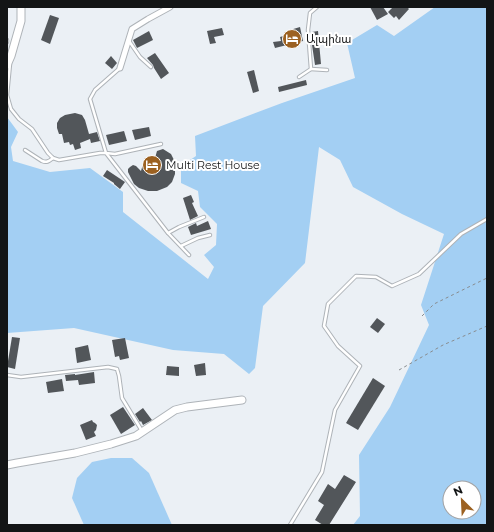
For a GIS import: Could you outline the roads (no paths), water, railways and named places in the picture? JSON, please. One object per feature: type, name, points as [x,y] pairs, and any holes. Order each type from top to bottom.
[{"type":"street","points":[[7,65],[21,21],[21,7]]},
{"type":"street","points":[[120,68],[132,29],[170,7]]},
{"type":"street","points":[[7,465],[74,453],[136,436],[175,410],[242,400]]},
{"type":"lane","points":[[311,69],[308,30],[310,13],[317,7]]},
{"type":"lane","points":[[129,41],[140,57],[151,67]]},
{"type":"lane","points":[[11,56],[8,95],[11,109],[19,119],[32,129],[52,158],[59,160],[100,153],[115,154],[161,144]]},
{"type":"lane","points":[[120,68],[95,90],[90,99],[106,153],[168,233],[189,255]]},
{"type":"lane","points":[[299,77],[311,69],[327,70]]},
{"type":"lane","points":[[25,150],[45,162],[52,158]]},
{"type":"lane","points":[[168,233],[204,217]]},
{"type":"lane","points":[[290,525],[322,472],[334,410],[360,366],[338,346],[324,326],[328,304],[356,276],[376,277],[392,286],[418,274],[462,234],[487,219]]},
{"type":"lane","points":[[181,246],[198,238],[210,236]]},
{"type":"lane","points":[[7,375],[21,377],[108,366],[117,369],[122,398],[142,432]]},
{"type":"place","name":"Ալպինա","points":[[292,39]]},
{"type":"place","name":"Multi Rest House","points":[[152,165]]}]
